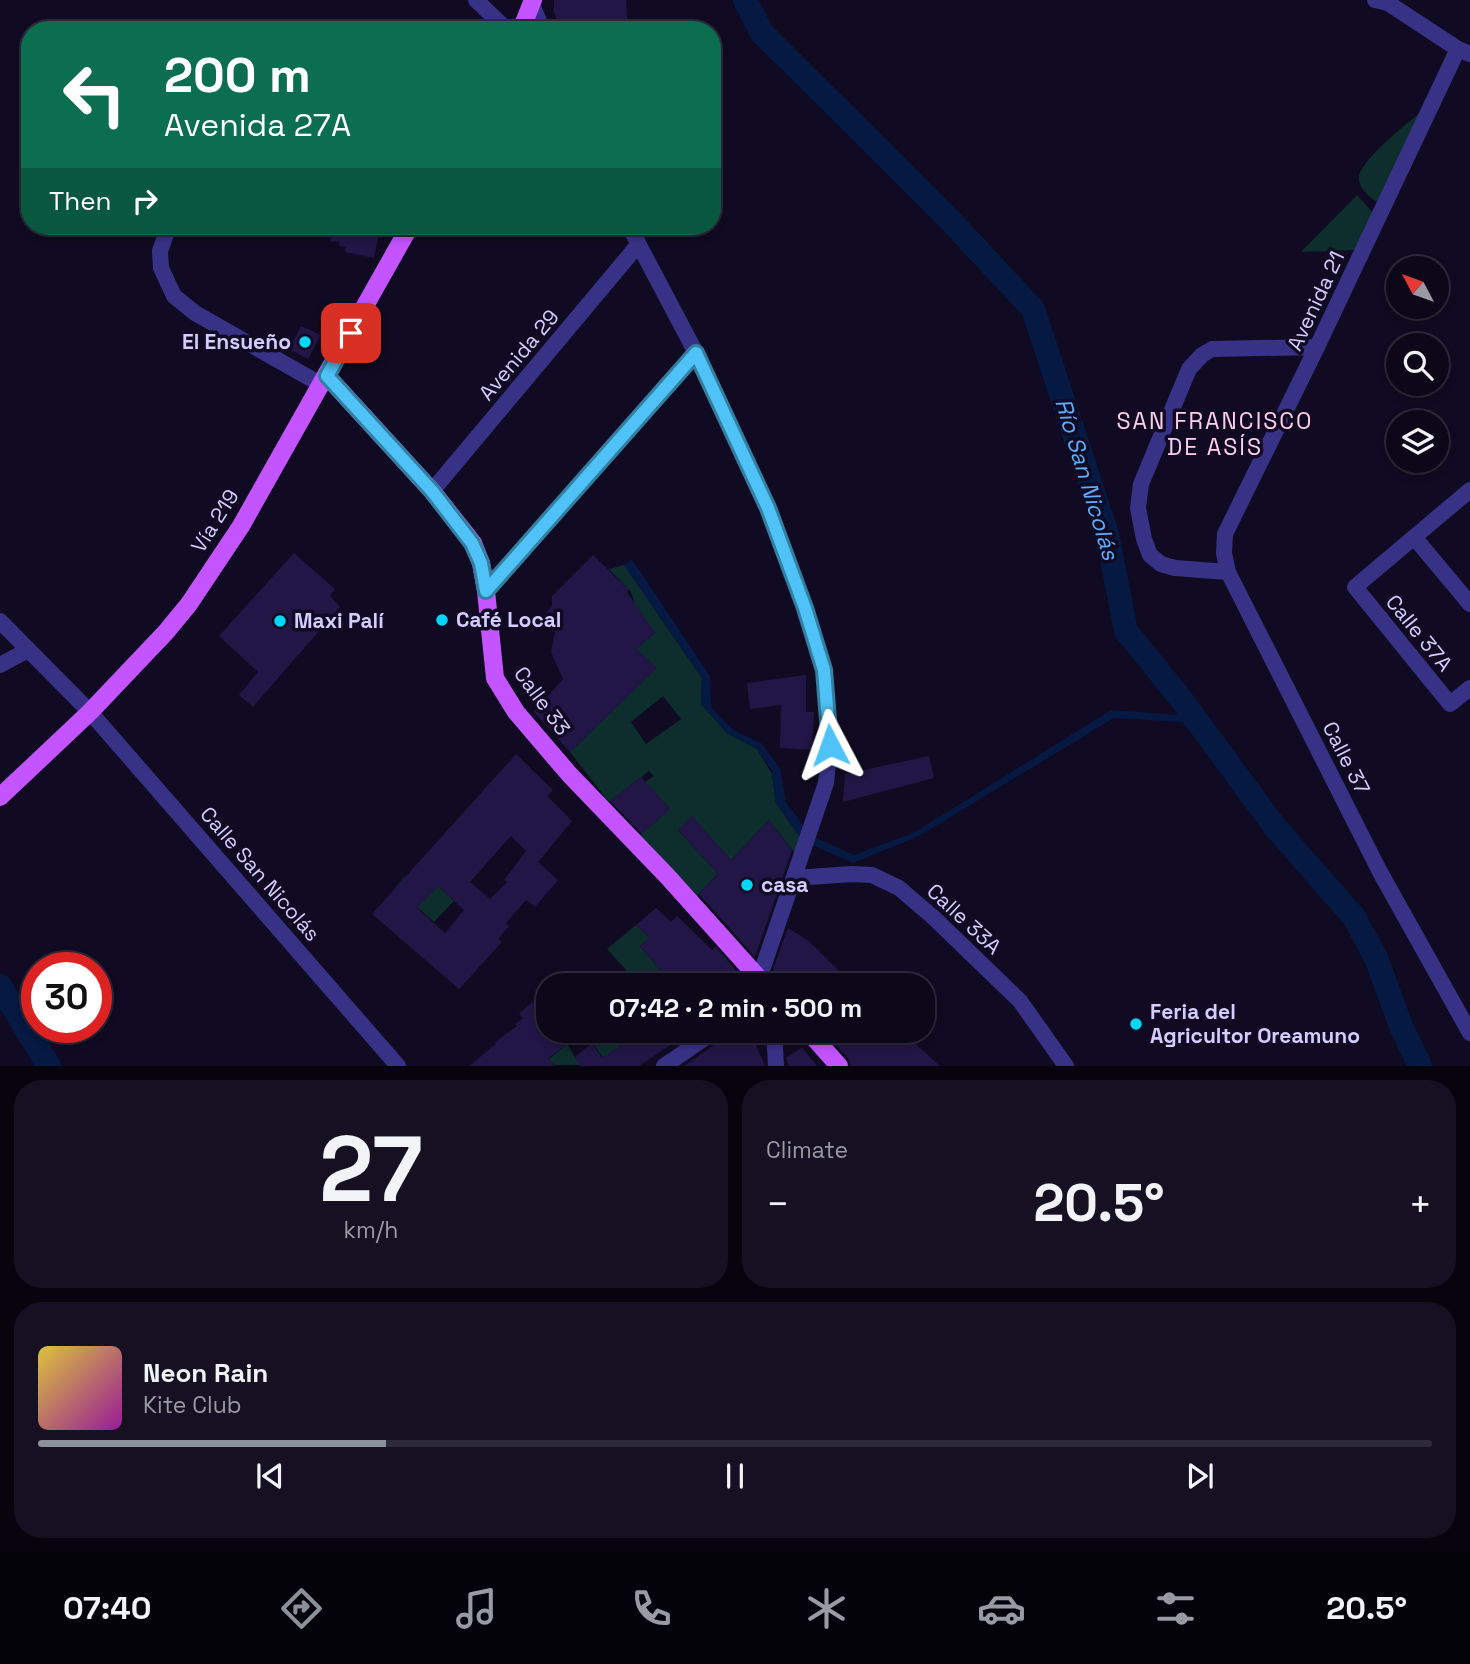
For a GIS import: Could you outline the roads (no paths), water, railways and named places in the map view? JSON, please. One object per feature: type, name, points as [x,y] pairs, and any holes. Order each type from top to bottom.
[{"type":"main road","points":[[525,21],[532,3]]},
{"type":"main road","name":"Vía 219","points":[[0,797],[90,712],[189,604],[241,526],[405,235]]},
{"type":"main road","name":"Calle 33","points":[[324,381],[432,491],[472,543],[481,563],[486,591],[495,678],[516,712],[569,774],[668,877],[754,973]]},
{"type":"main road","points":[[819,1043],[839,1066]]},
{"type":"street","points":[[475,0],[497,21]]},
{"type":"street","points":[[1375,0],[1388,3],[1464,52]]},
{"type":"street","points":[[532,3],[539,21]]},
{"type":"street","name":"Avenida 21","points":[[1228,572],[1224,553],[1225,534],[1464,52]]},
{"type":"street","points":[[166,235],[160,251],[160,268],[174,296],[195,313],[324,381]]},
{"type":"street","points":[[633,235],[696,353],[768,508],[805,608],[824,670],[830,745],[826,783],[765,973]]},
{"type":"street","name":"Avenida 29","points":[[432,491],[638,245]]},
{"type":"street","points":[[1228,572],[1175,568],[1160,564],[1150,555],[1138,508],[1140,484],[1189,369],[1202,355],[1212,349],[1317,347]]},
{"type":"street","points":[[486,591],[696,353]]},
{"type":"street","points":[[1470,490],[1414,537],[1470,604]]},
{"type":"street","name":"Calle 37A","points":[[1414,537],[1355,587],[1450,704],[1470,688]]},
{"type":"street","name":"Calle 37","points":[[1228,572],[1380,872],[1470,1033]]},
{"type":"street","name":"Calle San Nicolás","points":[[0,621],[90,712],[398,1066]]},
{"type":"street","points":[[0,665],[28,650]]},
{"type":"street","name":"Calle 33A","points":[[795,878],[872,875],[899,888],[1020,1001],[1066,1066]]},
{"type":"street","points":[[664,1066],[698,1043]]},
{"type":"street","points":[[775,1043],[776,1066]]},
{"type":"water","points":[[632,559],[710,676],[711,707],[732,729],[761,743],[780,768],[786,802],[810,835],[854,855],[915,832],[1111,710],[1194,716],[1199,723],[1114,718],[919,836],[853,863],[803,841],[776,803],[772,771],[757,749],[727,733],[701,704],[702,678],[624,565]]},
{"type":"waterway","name":"Río San Nicolás","points":[[745,0],[762,33],[947,217],[1033,309],[1107,534],[1126,631],[1178,695],[1275,827],[1354,917],[1376,958],[1401,1026],[1420,1066]]},
{"type":"waterway","points":[[0,986],[49,1066]]},
{"type":"place","name":"El Ensueño","points":[[305,342]]},
{"type":"place","name":"Café Local","points":[[442,620]]},
{"type":"place","name":"Maxi Palí","points":[[280,621]]},
{"type":"place","name":"casa","points":[[747,885]]},
{"type":"place","name":"Feria del Agricultor Oreamuno","points":[[1136,1024]]},
{"type":"district","name":"SAN FRANCISCO DE ASÍS","points":[[1215,434]]}]
